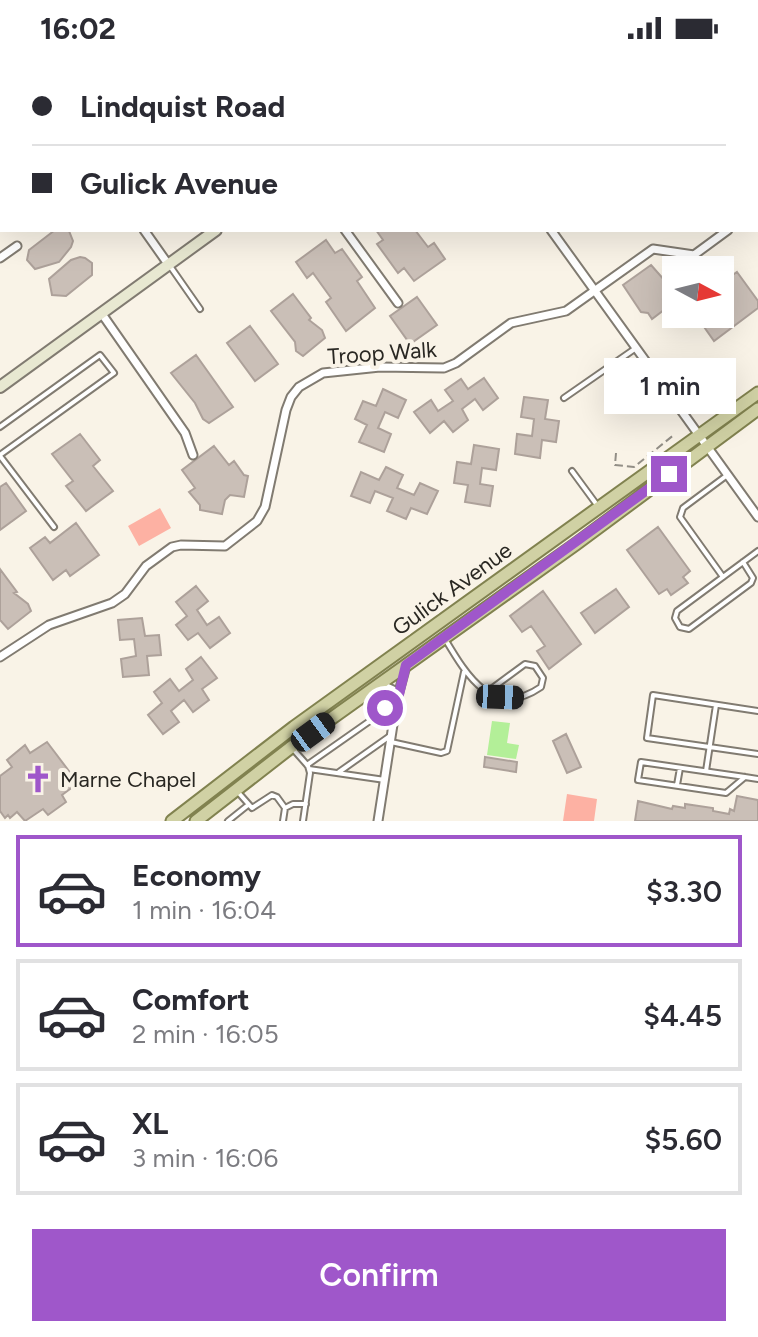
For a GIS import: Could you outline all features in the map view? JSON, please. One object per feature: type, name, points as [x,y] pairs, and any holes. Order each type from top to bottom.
[{"type":"main road","name":"Gulick Avenue","points":[[196,821],[292,747],[576,544],[758,393]]},
{"type":"main road","name":"Gulick Avenue","points":[[172,821],[294,727],[599,508],[758,409]]},
{"type":"street","points":[[145,232],[168,264]]},
{"type":"street","points":[[0,387],[213,232]]},
{"type":"street","points":[[346,232],[398,303]]},
{"type":"street","points":[[552,232],[758,517]]},
{"type":"street","name":"Troop Walk","points":[[0,657],[49,625],[112,603],[125,594],[146,566],[172,547],[225,546],[257,521],[265,507],[291,397],[308,380],[323,373],[380,367],[444,368],[456,363],[511,323],[566,311],[653,249],[694,255],[725,232]]},
{"type":"street","points":[[0,258],[17,246]]},
{"type":"street","points":[[102,314],[185,433],[193,455]]},
{"type":"street","points":[[378,821],[397,701],[406,665]]},
{"type":"street","points":[[380,684],[393,690],[397,701]]},
{"type":"lane","points":[[168,264],[200,309]]},
{"type":"lane","points":[[564,398],[636,348]]},
{"type":"lane","points":[[0,427],[100,355],[114,373],[0,456],[54,527]]},
{"type":"lane","points":[[572,471],[599,508]]},
{"type":"lane","points":[[723,577],[680,517],[683,508],[728,475]]},
{"type":"lane","points":[[743,562],[753,578],[751,583],[689,629],[680,627],[675,618],[677,611],[743,562],[758,551]]},
{"type":"lane","points":[[444,637],[479,689],[500,697],[517,698],[541,687],[543,678],[535,666],[525,664],[487,692]]},
{"type":"lane","points":[[337,773],[392,738],[441,753],[447,751],[465,672]]},
{"type":"lane","points":[[758,711],[653,695],[647,738],[758,754]]},
{"type":"lane","points":[[303,821],[308,767],[397,701]]},
{"type":"lane","points":[[706,771],[716,705]]},
{"type":"lane","points":[[292,747],[308,767],[385,780]]},
{"type":"lane","points":[[745,777],[726,793],[638,780],[641,762],[706,771],[745,777],[758,779]]},
{"type":"lane","points":[[677,786],[680,768]]},
{"type":"lane","points":[[236,789],[252,808],[272,795],[277,797],[285,808],[283,821]]},
{"type":"lane","points":[[285,808],[293,804],[306,804]]},
{"type":"lane","points":[[228,821],[249,805]]},
{"type":"path","points":[[616,453],[615,465],[634,467],[675,434]]},
{"type":"shaded area","points":[[160,508],[171,528],[139,546],[128,526]]},
{"type":"shaded area","points":[[492,721],[510,723],[507,743],[519,745],[516,759],[487,755]]},
{"type":"shaded area","points":[[567,794],[597,799],[594,821],[563,821]]},
{"type":"building","points":[[52,232],[69,232],[73,241],[59,262],[35,269],[27,260],[29,250]]},
{"type":"building","points":[[377,232],[417,232],[428,247],[434,243],[445,259],[414,281],[404,268],[398,273],[377,244],[383,240]]},
{"type":"building","points":[[326,240],[335,253],[342,249],[362,277],[357,281],[375,308],[346,331],[326,302],[331,298],[313,273],[307,278],[296,262]]},
{"type":"building","points":[[80,257],[92,263],[92,275],[66,296],[52,295],[49,279],[71,260]]},
{"type":"building","points":[[651,265],[662,278],[662,311],[652,319],[648,313],[641,312],[623,285]]},
{"type":"building","points":[[737,272],[758,301],[758,308],[734,326],[734,274]]},
{"type":"building","points":[[293,294],[325,338],[303,356],[296,351],[295,342],[271,311]]},
{"type":"building","points":[[417,297],[437,325],[410,344],[390,316]]},
{"type":"building","points":[[250,326],[278,364],[255,381],[227,343]]},
{"type":"building","points":[[705,328],[731,328],[714,341]]},
{"type":"building","points":[[196,355],[233,407],[209,423],[171,373]]},
{"type":"building","points":[[484,378],[498,398],[483,410],[475,399],[462,409],[468,420],[453,432],[444,421],[430,433],[414,412],[431,400],[438,411],[453,401],[445,390],[461,379],[468,389]]},
{"type":"building","points":[[383,389],[406,400],[398,418],[385,412],[378,428],[391,434],[384,452],[359,442],[367,425],[355,419],[363,401],[376,406]]},
{"type":"building","points":[[524,397],[548,400],[545,419],[559,421],[556,442],[542,440],[540,458],[515,454],[517,434],[532,436],[534,419],[521,417]]},
{"type":"building","points":[[80,434],[100,460],[93,466],[113,491],[86,511],[66,486],[73,481],[52,454]]},
{"type":"building","points":[[474,445],[499,449],[496,470],[482,468],[480,484],[493,486],[490,506],[465,502],[468,485],[454,483],[457,462],[471,464]]},
{"type":"building","points":[[214,446],[229,465],[234,461],[248,476],[244,497],[230,495],[225,500],[222,514],[200,510],[200,505],[189,492],[195,488],[182,470]]},
{"type":"building","points":[[386,467],[403,475],[397,488],[414,495],[420,483],[438,491],[427,514],[411,508],[406,519],[387,511],[393,498],[375,491],[370,503],[351,496],[361,472],[379,480]]},
{"type":"building","points":[[6,483],[26,511],[0,530],[0,487]]},
{"type":"building","points":[[76,523],[99,555],[70,576],[66,570],[53,580],[30,548],[45,537],[50,543]]},
{"type":"building","points":[[658,527],[690,571],[683,577],[688,583],[671,595],[667,589],[659,594],[627,550]]},
{"type":"building","points":[[0,569],[17,592],[14,593],[28,604],[31,611],[8,629],[0,620]]},
{"type":"building","points":[[196,586],[208,601],[197,610],[207,625],[219,617],[230,633],[210,648],[198,633],[188,640],[176,625],[187,616],[176,602]]},
{"type":"building","points":[[616,589],[629,607],[595,633],[581,613]]},
{"type":"building","points":[[543,591],[581,644],[549,669],[537,651],[545,646],[531,626],[522,632],[510,616]]},
{"type":"building","points":[[142,618],[145,636],[159,635],[161,655],[147,656],[149,675],[123,677],[121,659],[136,656],[134,639],[120,640],[118,620]]},
{"type":"building","points":[[201,657],[217,678],[202,689],[209,700],[193,712],[184,700],[171,711],[179,722],[163,734],[148,715],[162,703],[154,692],[170,679],[179,691],[193,680],[186,669]]},
{"type":"building","points":[[566,734],[581,767],[567,773],[553,741]]},
{"type":"building","name":"Marne Chapel","points":[[47,742],[78,783],[62,795],[66,802],[48,815],[43,809],[25,821],[17,812],[5,818],[0,811],[0,776],[12,767],[7,760],[25,745],[30,753]]},
{"type":"building","points":[[485,757],[517,762],[516,772],[484,767]]},
{"type":"building","points":[[737,796],[758,800],[758,821],[635,821],[638,801],[672,809],[673,806],[685,808],[685,804],[713,808],[713,811],[729,814],[730,809],[734,811]]},
{"type":"place","name":"Marne Chapel","points":[[38,779]]},
{"type":"route","points":[[385,708],[397,703],[406,665],[669,474]]}]
